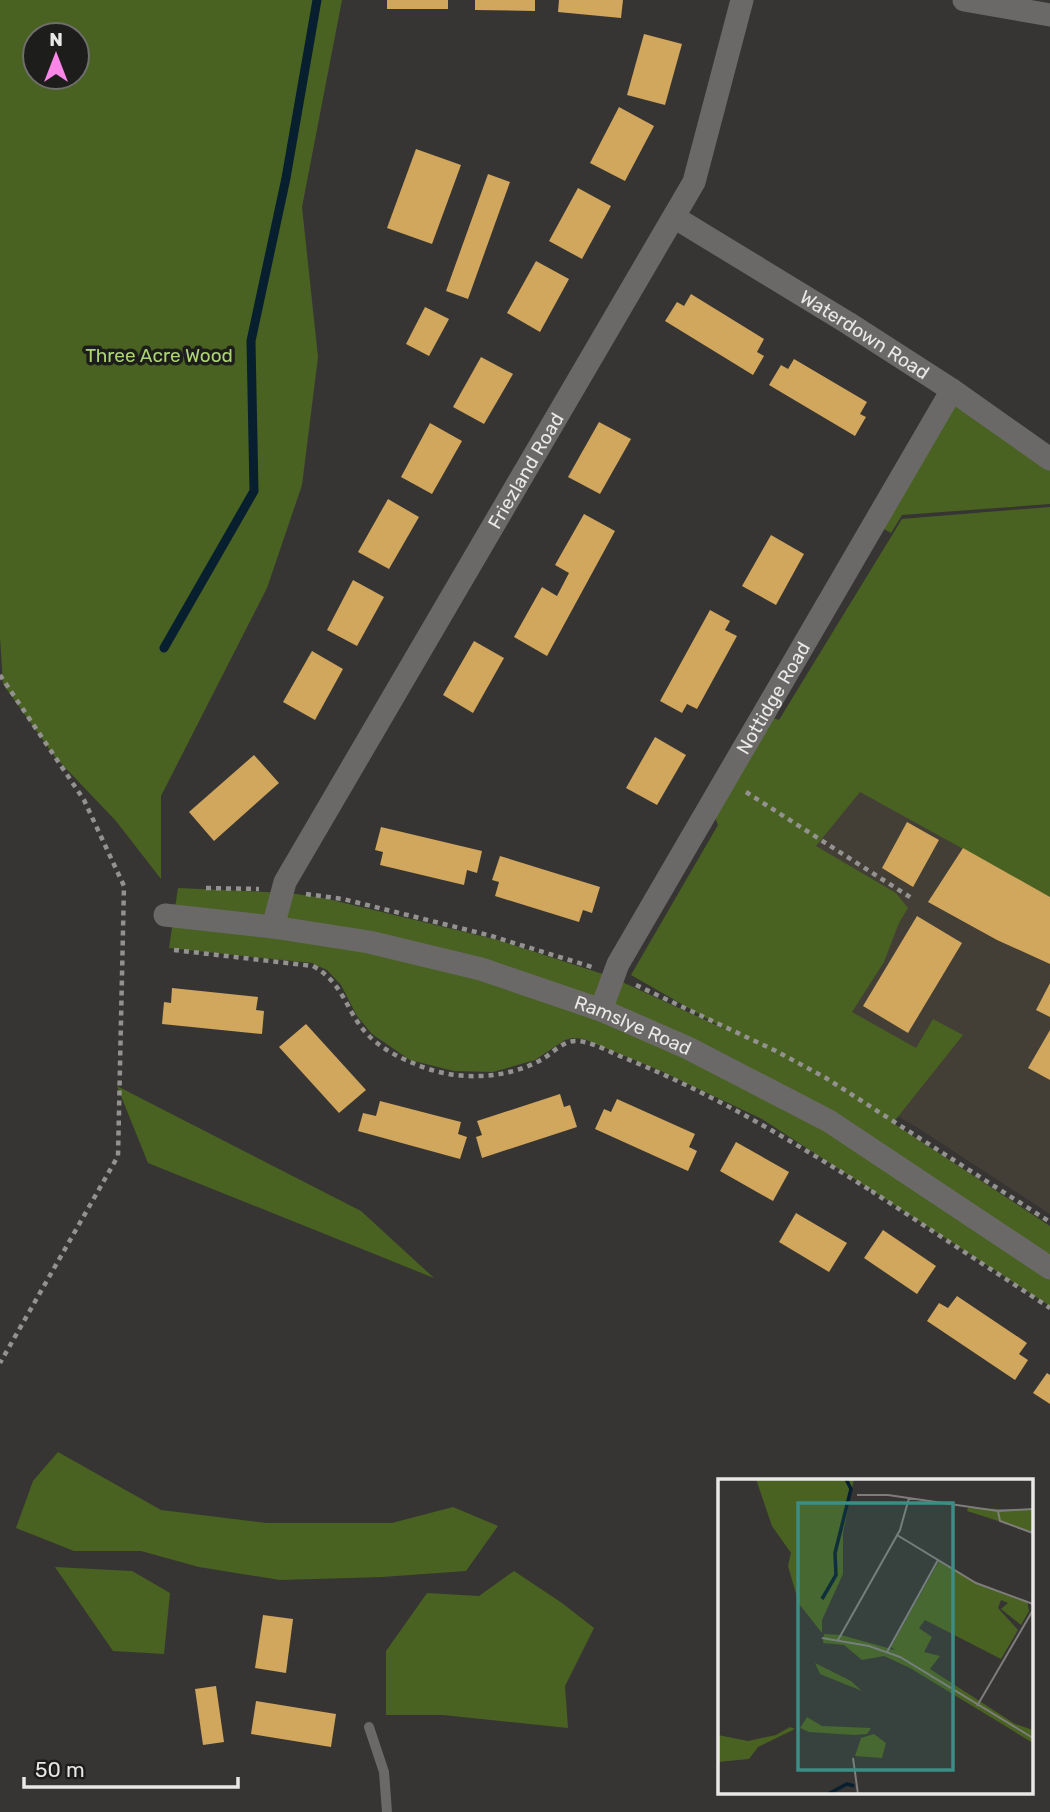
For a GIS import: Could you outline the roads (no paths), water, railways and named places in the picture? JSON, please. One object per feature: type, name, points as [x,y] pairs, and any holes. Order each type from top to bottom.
[{"type":"street","name":"Friezland Road","points":[[273,927],[285,882],[694,182],[742,0]]},
{"type":"street","points":[[964,0],[1050,15]]},
{"type":"street","name":"Waterdown Road","points":[[674,217],[848,323],[952,390],[1050,459]]},
{"type":"street","name":"Nottidge Road","points":[[601,1010],[618,964],[952,390]]},
{"type":"street","name":"Ramslye Road","points":[[165,915],[273,927],[369,942],[481,969],[601,1010],[688,1048],[829,1121],[1050,1268]]},
{"type":"lane","points":[[369,1727],[384,1772],[387,1812]]},
{"type":"waterway","points":[[164,648],[254,491],[251,341],[286,178],[317,0]]},
{"type":"park label","name":"Three Acre Wood","points":[[159,355]]}]
